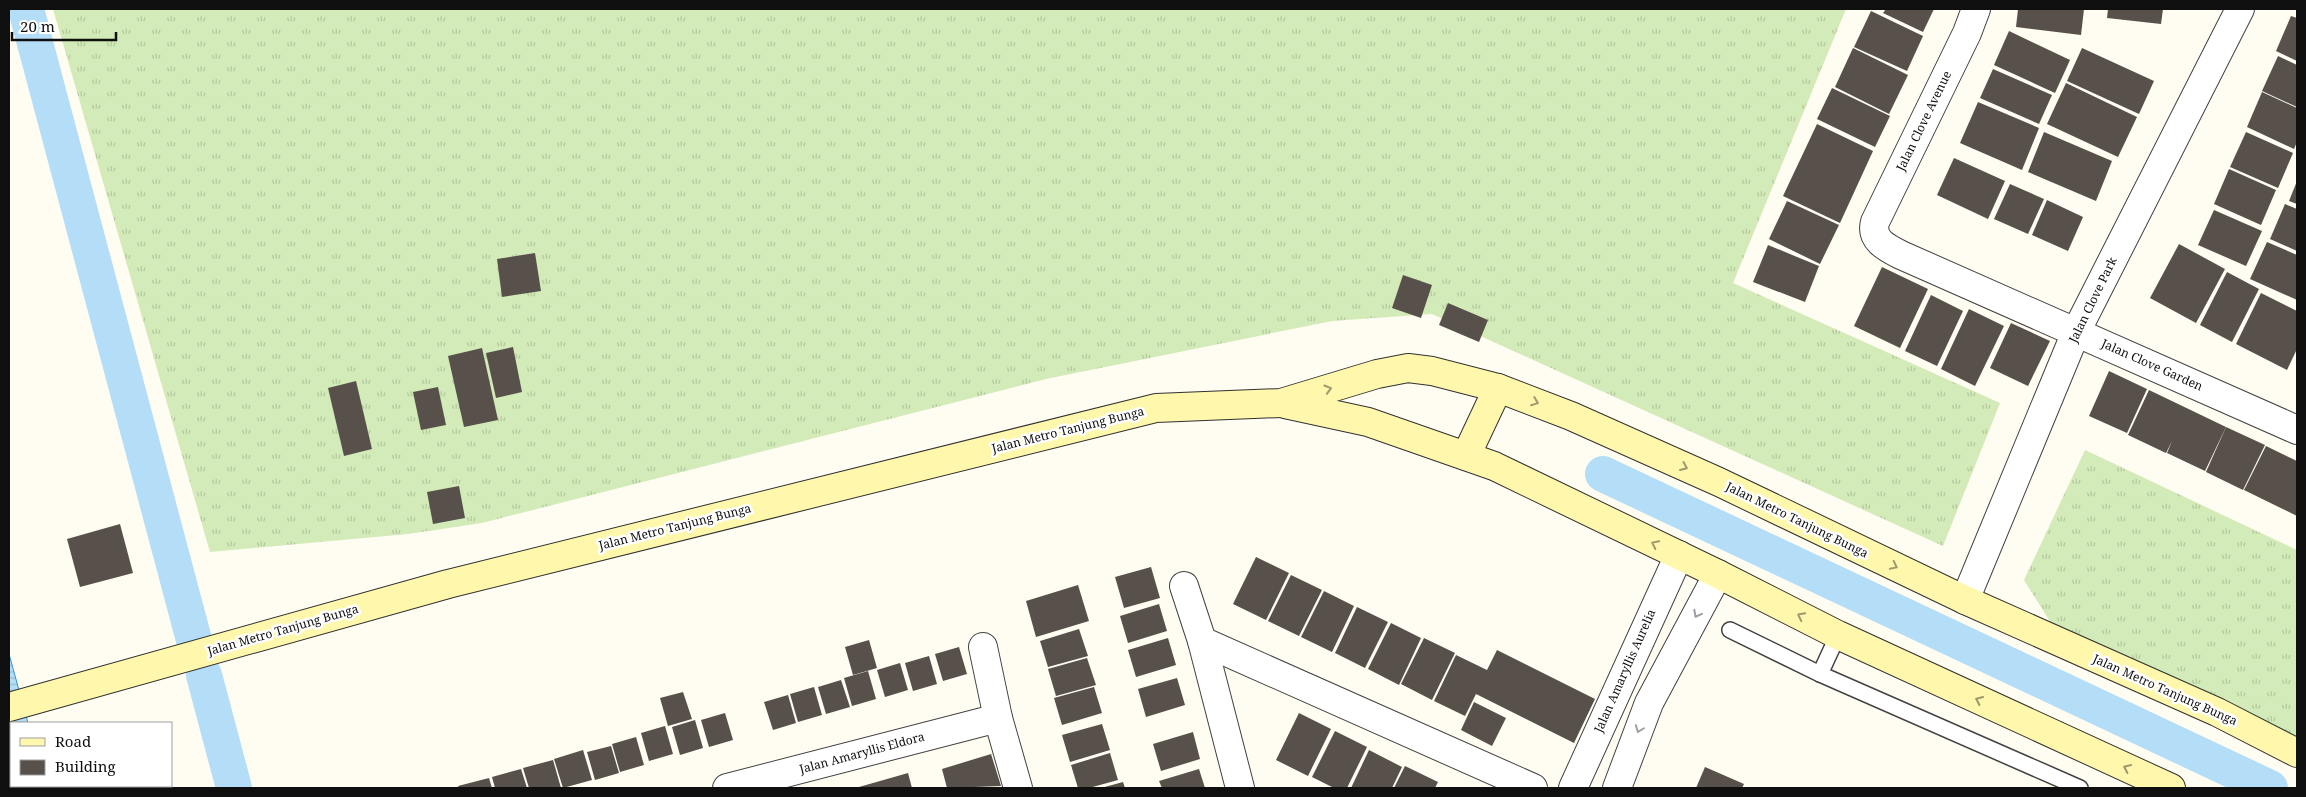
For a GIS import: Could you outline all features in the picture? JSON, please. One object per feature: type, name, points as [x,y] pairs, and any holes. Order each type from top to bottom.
[{"type":"main road","name":"Jalan Metro Tanjung Bunga","points":[[9,706],[448,584],[1156,408],[1281,403],[1377,374],[1408,368],[1432,371],[1498,388],[1571,416],[1710,478],[1964,600],[2217,712],[2297,752]]},
{"type":"main road","points":[[1466,456],[1498,388]]},
{"type":"main road","name":"Jalan Metro Tanjung Bunga","points":[[1281,403],[1368,422],[1494,466],[1718,574],[1838,635],[2172,788]]},
{"type":"street","name":"Jalan Clove Avenue","points":[[1875,233],[1875,222],[1973,19],[1976,9]]},
{"type":"street","name":"Jalan Clove Park","points":[[1964,600],[2076,332],[2240,9]]},
{"type":"street","name":"Jalan Clove Garden","points":[[1875,233],[1883,246],[1901,255],[2076,332],[2294,420]]},
{"type":"street","name":"Jalan Amaryllis Aurelia","points":[[1573,788],[1679,555]]},
{"type":"street","points":[[1617,788],[1652,698],[1718,574]]},
{"type":"street","points":[[1184,586],[1202,641],[1240,788]]},
{"type":"street","points":[[1202,641],[1533,788]]},
{"type":"street","points":[[984,647],[998,718],[1018,788]]},
{"type":"street","points":[[1620,683],[1652,698]]},
{"type":"street","name":"Jalan Amaryllis Eldora","points":[[727,788],[804,779],[998,718]]},
{"type":"lane","points":[[1730,630],[1820,674],[2080,788]]},
{"type":"lane","points":[[1820,674],[1838,635]]},
{"type":"green space","points":[[53,9],[1846,9],[1733,283],[2000,403],[1943,546],[1432,314],[1332,321],[1046,379],[482,523],[408,534],[210,552]]},
{"type":"green space","points":[[2085,450],[2297,550],[2297,738],[2051,623],[2024,580]]},
{"type":"water","points":[[9,654],[28,722],[10,722],[10,787],[44,788],[9,788]]},
{"type":"building","points":[[1886,9],[1934,9],[1923,32],[1883,13]]},
{"type":"building","points":[[2018,9],[2084,9],[2081,35],[2016,27]]},
{"type":"building","points":[[2108,9],[2163,9],[2161,24],[2107,18]]},
{"type":"building","points":[[1871,11],[1923,36],[1907,71],[1854,47]]},
{"type":"building","points":[[2291,16],[2297,18],[2297,61],[2276,51]]},
{"type":"building","points":[[2009,31],[2070,60],[2055,93],[1994,65]]},
{"type":"building","points":[[1853,48],[1908,75],[1889,114],[1835,87]]},
{"type":"building","points":[[2082,48],[2154,81],[2139,114],[2067,81]]},
{"type":"building","points":[[2278,56],[2297,65],[2297,107],[2262,91]]},
{"type":"building","points":[[1993,69],[2052,95],[2039,124],[1980,98]]},
{"type":"building","points":[[2066,83],[2137,117],[2118,157],[2047,124]]},
{"type":"building","points":[[1832,88],[1890,116],[1875,147],[1817,119]]},
{"type":"building","points":[[2262,92],[2297,108],[2297,142],[2294,149],[2247,127]]},
{"type":"building","points":[[1978,102],[2039,128],[2022,170],[1960,143]]},
{"type":"building","points":[[1817,124],[1873,151],[1840,223],[1783,196]]},
{"type":"building","points":[[2044,132],[2112,161],[2096,201],[2028,172]]},
{"type":"building","points":[[2246,132],[2293,153],[2278,188],[2230,167]]},
{"type":"building","points":[[1954,158],[2005,181],[1988,219],[1937,195]]},
{"type":"building","points":[[2229,169],[2276,190],[2261,225],[2214,204]]},
{"type":"building","points":[[2297,181],[2297,204],[2289,201]]},
{"type":"building","points":[[2010,184],[2044,199],[2028,234],[1994,219]]},
{"type":"building","points":[[2047,200],[2083,217],[2068,251],[2032,235]]},
{"type":"building","points":[[1787,201],[1839,225],[1820,264],[1769,239]]},
{"type":"building","points":[[2285,204],[2297,209],[2297,251],[2270,239]]},
{"type":"building","points":[[2214,210],[2262,231],[2246,266],[2198,245]]},
{"type":"building","points":[[2267,242],[2297,255],[2297,300],[2250,279]]},
{"type":"building","points":[[2179,244],[2225,269],[2196,323],[2150,298]]},
{"type":"building","points":[[1768,245],[1819,266],[1805,302],[1753,282]]},
{"type":"building","points":[[535,253],[541,291],[502,297],[497,259]]},
{"type":"building","points":[[1882,267],[1928,289],[1900,348],[1854,326]]},
{"type":"building","points":[[2227,272],[2259,289],[2232,342],[2200,325]]},
{"type":"building","points":[[1403,275],[1432,285],[1421,318],[1392,308]]},
{"type":"building","points":[[2261,293],[2297,311],[2297,349],[2287,370],[2236,344]]},
{"type":"building","points":[[1931,295],[1963,311],[1937,366],[1905,351]]},
{"type":"building","points":[[1448,303],[1488,320],[1479,342],[1439,325]]},
{"type":"building","points":[[1969,309],[2004,326],[1975,386],[1941,369]]},
{"type":"building","points":[[2011,323],[2050,341],[2028,386],[1990,368]]},
{"type":"building","points":[[513,347],[522,392],[496,398],[486,353]]},
{"type":"building","points":[[482,348],[498,420],[464,427],[448,356]]},
{"type":"building","points":[[2109,371],[2147,389],[2127,433],[2089,416]]},
{"type":"building","points":[[356,381],[372,449],[344,456],[328,388]]},
{"type":"building","points":[[438,387],[446,425],[421,430],[413,392]]},
{"type":"building","points":[[2149,390],[2226,427],[2205,471],[2167,453],[2172,441],[2166,453],[2128,435]]},
{"type":"building","points":[[2226,427],[2265,445],[2243,490],[2206,472]]},
{"type":"building","points":[[2266,446],[2297,461],[2297,516],[2244,490]]},
{"type":"building","points":[[459,486],[465,518],[433,524],[427,492]]},
{"type":"building","points":[[120,524],[133,573],[80,587],[67,539]]},
{"type":"building","points":[[1256,557],[1289,573],[1266,620],[1233,604]]},
{"type":"building","points":[[1151,567],[1160,598],[1124,608],[1115,577]]},
{"type":"building","points":[[1291,575],[1322,590],[1299,636],[1268,621]]},
{"type":"building","points":[[1078,585],[1089,621],[1036,637],[1026,601]]},
{"type":"building","points":[[1324,591],[1354,606],[1332,652],[1301,637]]},
{"type":"building","points":[[1159,604],[1167,631],[1128,643],[1120,616]]},
{"type":"building","points":[[1357,607],[1388,622],[1365,668],[1335,653]]},
{"type":"building","points":[[1391,623],[1421,638],[1399,685],[1368,669]]},
{"type":"building","points":[[1079,629],[1088,656],[1048,667],[1040,641]]},
{"type":"building","points":[[1168,638],[1176,665],[1136,677],[1128,650]]},
{"type":"building","points":[[1424,638],[1455,653],[1432,700],[1401,684]]},
{"type":"building","points":[[869,640],[877,668],[853,675],[845,647]]},
{"type":"building","points":[[959,647],[967,674],[943,681],[935,654]]},
{"type":"building","points":[[1497,650],[1595,699],[1574,743],[1476,694],[1465,716],[1434,701],[1456,655],[1487,670]]},
{"type":"building","points":[[929,656],[937,684],[913,691],[905,663]]},
{"type":"building","points":[[1087,658],[1096,685],[1056,696],[1048,669]]},
{"type":"building","points":[[900,663],[908,690],[885,697],[877,670]]},
{"type":"building","points":[[868,671],[876,699],[852,706],[844,678]]},
{"type":"building","points":[[1177,678],[1185,705],[1146,717],[1138,689]]},
{"type":"building","points":[[841,680],[850,707],[826,714],[818,687]]},
{"type":"building","points":[[814,687],[822,715],[798,722],[790,694]]},
{"type":"building","points":[[1094,687],[1102,713],[1062,725],[1054,698]]},
{"type":"building","points":[[683,692],[692,719],[668,726],[660,698]]},
{"type":"building","points":[[788,695],[796,723],[773,730],[764,702]]},
{"type":"building","points":[[1474,702],[1506,718],[1492,746],[1461,730]]},
{"type":"building","points":[[725,713],[733,740],[709,747],[701,720]]},
{"type":"building","points":[[1299,713],[1331,729],[1308,776],[1276,760]]},
{"type":"building","points":[[695,720],[703,748],[680,755],[672,727]]},
{"type":"building","points":[[1102,724],[1110,750],[1070,762],[1062,735]]},
{"type":"building","points":[[665,726],[673,754],[649,761],[641,733]]},
{"type":"building","points":[[1335,731],[1367,747],[1347,788],[1334,788],[1312,777]]},
{"type":"building","points":[[1193,732],[1200,759],[1161,771],[1153,744]]},
{"type":"building","points":[[636,737],[644,765],[620,772],[612,744]]},
{"type":"building","points":[[611,746],[619,773],[595,780],[587,752]]},
{"type":"building","points":[[583,750],[592,780],[563,788],[554,759]]},
{"type":"building","points":[[1369,750],[1402,767],[1392,788],[1351,788]]},
{"type":"building","points":[[1110,753],[1118,780],[1089,788],[1078,788],[1071,765]]},
{"type":"building","points":[[991,754],[1001,786],[947,788],[942,769]]},
{"type":"building","points":[[553,760],[561,788],[529,788],[523,768]]},
{"type":"building","points":[[1405,766],[1438,782],[1435,788],[1394,788]]},
{"type":"building","points":[[1705,767],[1744,784],[1742,788],[1696,788]]},
{"type":"building","points":[[521,769],[527,788],[495,788],[492,777]]},
{"type":"building","points":[[1199,769],[1205,788],[1162,788],[1159,781]]},
{"type":"building","points":[[908,773],[912,788],[859,787]]},
{"type":"building","points":[[489,778],[492,788],[459,788],[458,786]]},
{"type":"building","points":[[1123,782],[1125,788],[1101,788]]},
{"type":"waterway","points":[[26,9],[194,640]]},
{"type":"waterway","points":[[1603,474],[2270,788]]},
{"type":"waterway","points":[[204,675],[234,788]]}]
